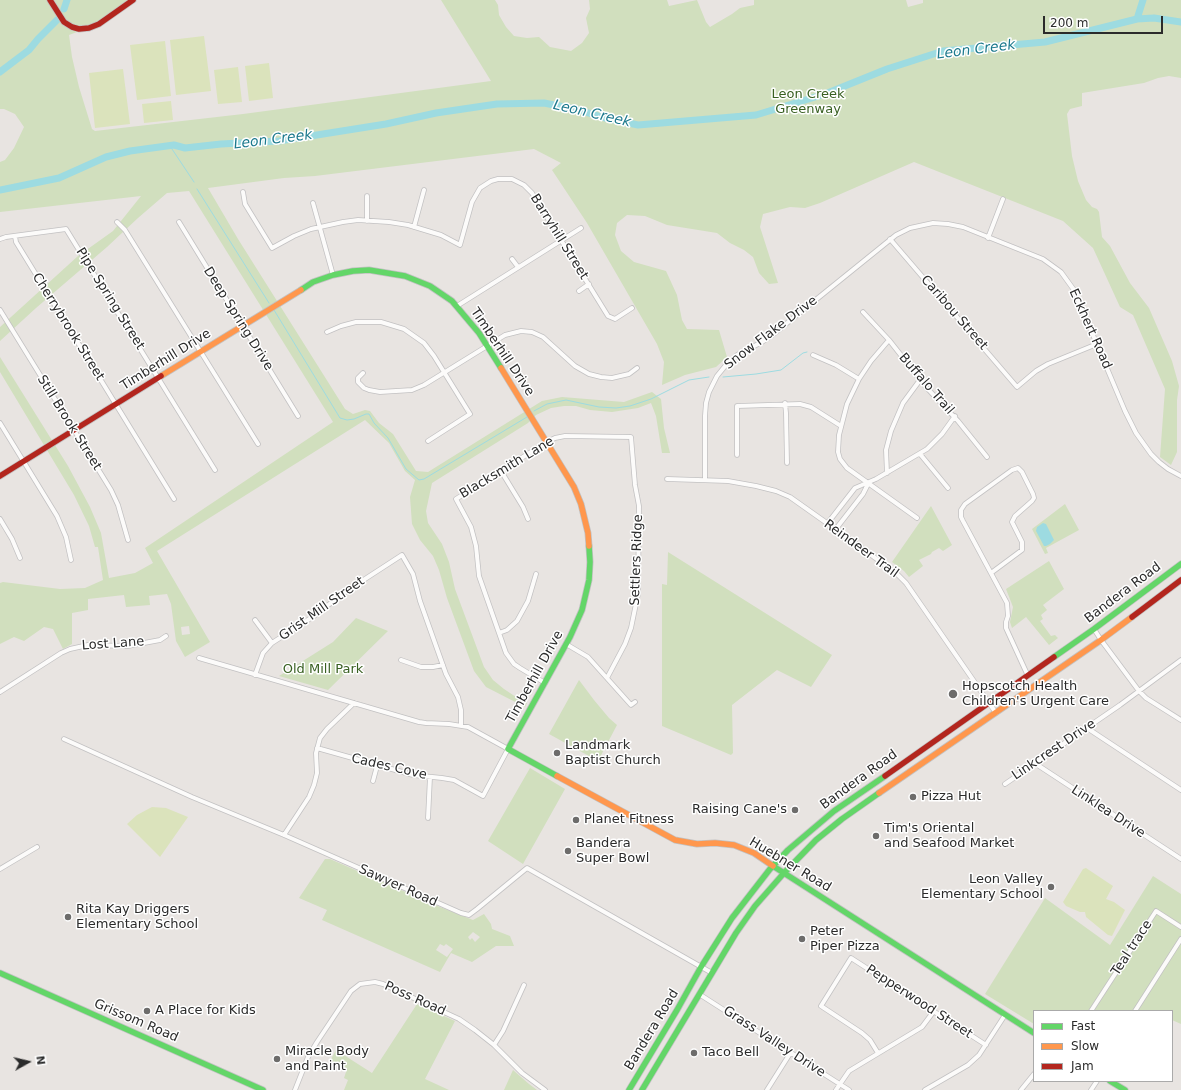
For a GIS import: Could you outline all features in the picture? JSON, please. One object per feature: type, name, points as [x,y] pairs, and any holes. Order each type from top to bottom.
[{"type":"main road","points":[[50,0],[64,22],[74,28],[84,29],[99,24],[133,0]]},
{"type":"main road","name":"Timberhill Drive","points":[[0,476],[313,282],[333,275],[369,270],[399,274],[418,280],[430,286],[457,306],[487,346],[568,476],[581,504],[588,533],[590,562],[586,594],[576,626],[508,749]]},
{"type":"main road","name":"Bandera Road","points":[[628,1090],[732,918],[773,866],[807,834],[834,812],[1094,629],[1181,564]]},
{"type":"main road","name":"Bandera Road","points":[[642,1090],[736,933],[755,906],[816,840],[842,819],[1101,640],[1181,580]]},
{"type":"main road","name":"Huebner Road","points":[[508,749],[675,840],[697,844],[715,843],[734,845],[754,853],[1033,1032]]},
{"type":"main road","points":[[871,785],[877,795]]},
{"type":"main road","name":"Grissom Road","points":[[0,973],[263,1090]]},
{"type":"main road","points":[[652,1050],[663,1056]]},
{"type":"main road","points":[[1112,1082],[1125,1090]]},
{"type":"street","name":"Barryhill Street","points":[[414,226],[441,235],[460,245],[472,202],[480,188],[491,181],[505,178],[518,182],[529,190],[608,316],[613,319],[618,318],[632,308]]},
{"type":"street","points":[[243,192],[245,204],[272,248],[294,236],[320,227],[343,222],[389,222],[414,226],[424,190]]},
{"type":"street","points":[[366,221],[367,196]]},
{"type":"street","points":[[988,238],[1003,199]]},
{"type":"street","points":[[313,203],[333,275]]},
{"type":"street","points":[[117,222],[125,230],[258,444]]},
{"type":"street","name":"Deep Spring Drive","points":[[179,222],[298,416]]},
{"type":"street","name":"Eckhert Road","points":[[890,239],[910,228],[933,223],[956,225],[1043,259],[1060,271],[1074,290],[1136,433],[1151,454],[1159,462],[1181,476]]},
{"type":"street","points":[[457,306],[581,228]]},
{"type":"street","name":"Pipe Spring Street","points":[[15,236],[66,229],[215,470]]},
{"type":"street","points":[[0,239],[15,236]]},
{"type":"street","name":"Cherrybrook Street","points":[[15,236],[20,248],[174,499]]},
{"type":"street","name":"Caribou Street","points":[[890,239],[1017,387],[1036,371],[1048,364],[1097,344]]},
{"type":"street","name":"Snow Flake Drive","points":[[705,479],[706,403],[709,392],[722,370],[738,355],[771,336],[890,239]]},
{"type":"street","points":[[512,259],[518,267]]},
{"type":"street","points":[[579,291],[589,284]]},
{"type":"street","name":"Still Brook Street","points":[[0,310],[114,495],[128,540]]},
{"type":"street","name":"Buffalo Trail","points":[[863,312],[889,340],[920,380],[954,416],[987,457]]},
{"type":"street","points":[[327,332],[348,323],[364,321],[381,322],[396,326],[411,333],[424,343],[434,356],[470,414],[428,441]]},
{"type":"street","points":[[363,373],[358,378],[358,382],[364,388],[380,392],[408,391],[417,389],[509,333],[517,331],[528,332],[543,338],[575,366],[588,374],[612,378],[629,374],[637,368]]},
{"type":"street","points":[[889,340],[871,361],[859,379],[847,404],[837,447],[840,459],[847,468],[918,518]]},
{"type":"street","points":[[814,355],[836,365],[859,379]]},
{"type":"street","points":[[887,473],[886,450],[891,431],[904,403],[920,380]]},
{"type":"street","points":[[785,403],[787,463]]},
{"type":"street","points":[[737,455],[736,406],[796,403],[812,407],[841,426]]},
{"type":"street","points":[[827,524],[855,488],[868,484],[927,449],[942,434],[954,416]]},
{"type":"street","points":[[0,423],[57,516],[66,537],[71,560]]},
{"type":"street","name":"Blacksmith Lane","points":[[499,633],[479,576],[473,532],[464,511],[456,499],[554,438],[565,436],[615,438],[631,437]]},
{"type":"street","name":"Settlers Ridge","points":[[607,678],[625,644],[631,628],[638,594],[639,506],[635,485],[631,437]]},
{"type":"street","points":[[920,454],[948,488]]},
{"type":"street","points":[[991,573],[1022,550],[1022,542],[1012,522],[1015,516],[1032,502],[1034,498],[1022,472],[1018,468],[1012,470],[964,504],[961,510],[963,521],[1007,603],[1008,616],[1006,628],[1028,676]]},
{"type":"street","points":[[501,471],[523,507],[528,519]]},
{"type":"street","name":"Reindeer Trail","points":[[667,479],[705,479],[735,482],[776,491],[790,497],[889,568],[906,584],[996,713]]},
{"type":"street","points":[[835,530],[863,494],[868,484]]},
{"type":"street","points":[[0,519],[12,539],[20,558]]},
{"type":"street","name":"Grist Mill Street","points":[[255,675],[259,661],[272,643],[314,616],[345,592],[402,555],[413,574],[420,601],[443,665]]},
{"type":"street","points":[[536,574],[528,600],[517,621],[507,630],[499,633],[506,653],[514,664],[545,683]]},
{"type":"street","points":[[255,620],[272,643]]},
{"type":"street","points":[[1094,629],[1139,691],[1146,698],[1181,720]]},
{"type":"street","name":"Lost Lane","points":[[0,692],[61,653],[70,649],[88,645],[128,646],[160,640],[166,636]]},
{"type":"street","points":[[566,644],[588,657],[631,705],[635,702]]},
{"type":"street","name":"Huebner Road","points":[[199,658],[426,723],[460,725],[475,730],[508,749]]},
{"type":"street","points":[[400,660],[420,667],[443,665],[448,679],[458,697],[461,710],[460,725]]},
{"type":"street","name":"Linkcrest Drive","points":[[1005,784],[1036,764],[1181,660]]},
{"type":"street","points":[[284,835],[309,797],[314,785],[317,773],[317,748],[320,738],[324,732],[354,703]]},
{"type":"street","points":[[1087,728],[1181,790]]},
{"type":"street","name":"Sawyer Road","points":[[64,739],[192,797],[284,835],[454,910],[469,915],[526,868],[712,973]]},
{"type":"street","name":"Cades Cove","points":[[317,748],[413,775],[454,780],[483,796]]},
{"type":"street","name":"Timberhill Drive","points":[[483,796],[508,749]]},
{"type":"street","name":"Linklea Drive","points":[[1036,764],[1181,859]]},
{"type":"street","points":[[373,781],[377,766]]},
{"type":"street","points":[[428,818],[430,777]]},
{"type":"street","points":[[0,869],[37,846]]},
{"type":"street","name":"Teal trace","points":[[1092,1010],[1156,911],[1181,928]]},
{"type":"street","points":[[1136,1010],[1181,939]]},
{"type":"street","name":"Pepperwood Street","points":[[878,1053],[870,1040],[862,1033],[821,1006],[851,958],[986,1045]]},
{"type":"street","name":"Poss Road","points":[[295,1090],[308,1057],[320,1036],[351,991],[360,984],[374,982],[383,984],[459,1019],[494,1045],[522,1073],[545,1090]]},
{"type":"street","points":[[494,1045],[504,1031],[524,985]]},
{"type":"street","name":"Grass Valley Drive","points":[[700,994],[849,1090]]},
{"type":"street","points":[[836,1090],[849,1071],[922,1027],[934,1012]]},
{"type":"street","points":[[925,1090],[968,1065],[979,1055],[1005,1015]]},
{"type":"street","points":[[766,1090],[791,1052]]},
{"type":"street","points":[[1021,1090],[1033,1075]]},
{"type":"green space","name":"Leon Creek Greenway","points":[[0,0],[133,0],[93,26],[69,35],[72,57],[79,87],[92,129],[95,131],[243,114],[491,81],[441,0],[495,0],[498,5],[499,15],[506,27],[514,36],[527,38],[539,37],[550,47],[571,51],[582,43],[589,33],[586,18],[590,9],[589,0],[667,0],[669,6],[697,0],[706,22],[710,27],[740,8],[754,5],[754,0],[906,0],[908,7],[923,3],[923,0],[1181,0],[1181,78],[1169,76],[1144,83],[1082,93],[1082,106],[1070,109],[1067,114],[1072,156],[1078,181],[1086,200],[1099,212],[1102,237],[1110,246],[1130,283],[1149,308],[1172,361],[1179,386],[1177,400],[1177,452],[1171,465],[1160,457],[1165,389],[1133,315],[1120,307],[1093,248],[1063,221],[914,162],[820,203],[805,208],[790,207],[763,214],[760,227],[778,283],[769,284],[759,273],[753,257],[717,233],[667,225],[645,216],[627,215],[617,223],[615,235],[621,251],[634,262],[666,271],[677,295],[682,320],[687,329],[719,330],[727,357],[716,367],[685,375],[662,385],[664,362],[657,344],[587,223],[552,170],[561,163],[534,149],[208,188],[238,239],[345,409],[353,414],[365,410],[370,411],[379,423],[393,434],[416,471],[428,472],[542,401],[562,397],[624,402],[652,392],[661,399],[664,428],[670,453],[662,453],[656,416],[651,403],[638,408],[612,412],[590,410],[576,406],[564,406],[551,408],[536,415],[528,423],[432,483],[426,511],[428,523],[442,544],[449,562],[455,589],[484,667],[493,680],[504,689],[527,703],[525,707],[486,687],[474,671],[447,598],[439,570],[433,556],[420,540],[412,524],[410,497],[415,480],[405,471],[389,443],[365,420],[157,551],[210,642],[185,657],[176,641],[171,604],[167,594],[149,596],[150,605],[126,607],[124,595],[88,599],[88,610],[72,613],[72,644],[63,649],[53,629],[44,627],[24,641],[14,637],[0,644],[0,583],[3,582],[60,589],[85,588],[103,580],[98,547],[95,547],[89,526],[74,495],[0,372],[0,357],[68,466],[90,507],[101,533],[109,578],[135,573],[153,563],[145,548],[333,422],[189,191],[167,193],[0,341],[0,327],[78,256],[113,231],[141,196],[0,212],[0,162],[5,160],[14,148],[24,127],[15,114],[4,109],[0,109]],"holes":[[[189,626],[190,634],[182,635],[181,627]]]},
{"type":"green space","points":[[204,36],[211,91],[176,95],[170,40]]},
{"type":"green space","points":[[165,41],[171,96],[137,100],[130,45]]},
{"type":"green space","points":[[269,63],[273,98],[249,101],[245,66]]},
{"type":"green space","points":[[238,67],[242,102],[218,104],[214,70]]},
{"type":"green space","points":[[123,69],[130,124],[95,128],[89,73]]},
{"type":"green space","points":[[171,101],[173,120],[144,123],[142,104]]},
{"type":"green space","points":[[1065,504],[1079,530],[1046,548],[1048,553],[1045,554],[1032,529]]},
{"type":"green space","points":[[931,506],[952,545],[943,551],[939,548],[919,560],[923,566],[909,577],[892,562]]},
{"type":"green space","points":[[668,552],[832,655],[811,687],[777,670],[732,705],[733,753],[731,755],[662,726],[662,584],[667,585]]},
{"type":"green space","points":[[1049,561],[1064,589],[1043,605],[1047,610],[1041,615],[1043,619],[1040,621],[1051,636],[1055,635],[1058,638],[1049,645],[1026,617],[1012,628],[1010,622],[1013,607],[1006,589]]},
{"type":"green space","name":"Old Mill Park","points":[[356,618],[388,631],[328,690],[279,676],[333,642]]},
{"type":"green space","points":[[579,680],[609,718],[617,725],[598,761],[549,734]]},
{"type":"green space","points":[[530,768],[565,789],[523,864],[488,841]]},
{"type":"green space","points":[[152,807],[166,808],[188,817],[160,857],[127,824],[137,815]]},
{"type":"green space","points":[[325,859],[330,859],[473,920],[484,914],[491,924],[492,929],[510,936],[514,946],[496,946],[472,962],[451,953],[440,972],[322,920],[327,910],[299,898]],"holes":[[[473,932],[480,937],[475,942],[472,938],[470,940],[468,937]],[[440,944],[444,946],[446,944],[453,949],[447,957],[436,950]]]},
{"type":"green space","points":[[1086,868],[1113,886],[1106,899],[1114,902],[1125,910],[1112,936],[1108,935],[1086,917],[1085,912],[1080,912],[1066,906],[1063,902],[1083,869]]},
{"type":"green space","points":[[1153,876],[1181,894],[1181,1024],[1173,1020],[1173,1010],[1033,1010],[1033,1023],[985,994],[1045,898],[1110,945]]},
{"type":"green space","points":[[417,1004],[455,1021],[425,1079],[449,1090],[344,1090],[348,1080],[344,1078],[347,1069],[330,1061],[336,1050],[372,1073]]},
{"type":"green space","points":[[513,1070],[529,1084],[537,1090],[504,1090]]},
{"type":"water","points":[[1043,523],[1046,524],[1054,540],[1046,546],[1044,546],[1036,531],[1037,527]]},
{"type":"waterway","points":[[64,9],[67,0]]},
{"type":"waterway","points":[[1137,19],[1143,0]]},
{"type":"waterway","name":"Leon Creek","points":[[0,190],[59,178],[106,157],[130,151],[174,145],[185,148],[221,144],[279,141],[386,124],[436,113],[497,104],[544,103],[575,109],[605,118],[638,125],[756,115],[825,94],[887,69],[943,51],[1045,42],[1137,19],[1154,18],[1181,22]]},
{"type":"waterway","points":[[0,72],[29,50],[57,20]]},
{"type":"waterway","points":[[170,146],[194,182]]},
{"type":"waterway","points":[[197,189],[269,303]]},
{"type":"waterway","points":[[274,310],[340,418],[347,420],[369,414],[374,423],[388,438],[406,469],[419,480],[424,479],[527,417]]},
{"type":"waterway","points":[[723,377],[781,370],[803,353],[807,352]]},
{"type":"waterway","points":[[534,411],[547,404],[566,400],[599,407],[616,408],[630,406],[651,399],[689,380],[709,377]]},
{"type":"traffic: fast","points":[[301,290],[313,282],[333,275],[353,271],[369,270],[405,276],[430,286],[452,301],[479,333],[501,368]]},
{"type":"traffic: fast","points":[[557,776],[508,749],[570,637],[582,610],[589,580],[589,546]]},
{"type":"traffic: fast","points":[[1054,657],[1181,564]]},
{"type":"traffic: fast","points":[[629,1090],[701,967],[732,918],[770,869],[788,850],[834,811],[885,776]]},
{"type":"traffic: fast","points":[[642,1090],[736,933],[755,906],[816,840],[842,819],[879,793]]},
{"type":"traffic: fast","points":[[773,866],[1033,1032]]},
{"type":"traffic: fast","points":[[0,973],[263,1090]]},
{"type":"traffic: fast","points":[[1112,1082],[1125,1090]]},
{"type":"traffic: slow","points":[[161,376],[301,290]]},
{"type":"traffic: slow","points":[[501,368],[574,487],[581,504],[588,533],[589,546]]},
{"type":"traffic: slow","points":[[879,793],[1132,617]]},
{"type":"traffic: slow","points":[[557,776],[675,840],[697,844],[715,843],[734,845],[754,853],[773,866]]},
{"type":"traffic: jam","points":[[50,0],[64,22],[79,29],[89,28],[99,24],[133,0]]},
{"type":"traffic: jam","points":[[0,476],[161,376]]},
{"type":"traffic: jam","points":[[1132,617],[1181,580]]},
{"type":"traffic: jam","points":[[885,776],[1054,657]]},
{"type":"place","name":"Hopscotch Health Children's Urgent Care","points":[[953,694]]},
{"type":"place","name":"Landmark Baptist Church","points":[[557,753]]},
{"type":"place","name":"Pizza Hut","points":[[913,797]]},
{"type":"place","name":"Raising Cane's","points":[[795,810]]},
{"type":"place","name":"Planet Fitness","points":[[576,820]]},
{"type":"place","name":"Tim's Oriental and Seafood Market","points":[[876,836]]},
{"type":"place","name":"Bandera Super Bowl","points":[[568,851]]},
{"type":"place","name":"Leon Valley Elementary School","points":[[1051,887]]},
{"type":"place","name":"Rita Kay Driggers Elementary School","points":[[68,917]]},
{"type":"place","name":"Peter Piper Pizza","points":[[802,939]]},
{"type":"place","name":"A Place for Kids","points":[[147,1011]]},
{"type":"place","name":"Taco Bell","points":[[694,1053]]},
{"type":"place","name":"Miracle Body and Paint","points":[[277,1059]]}]
